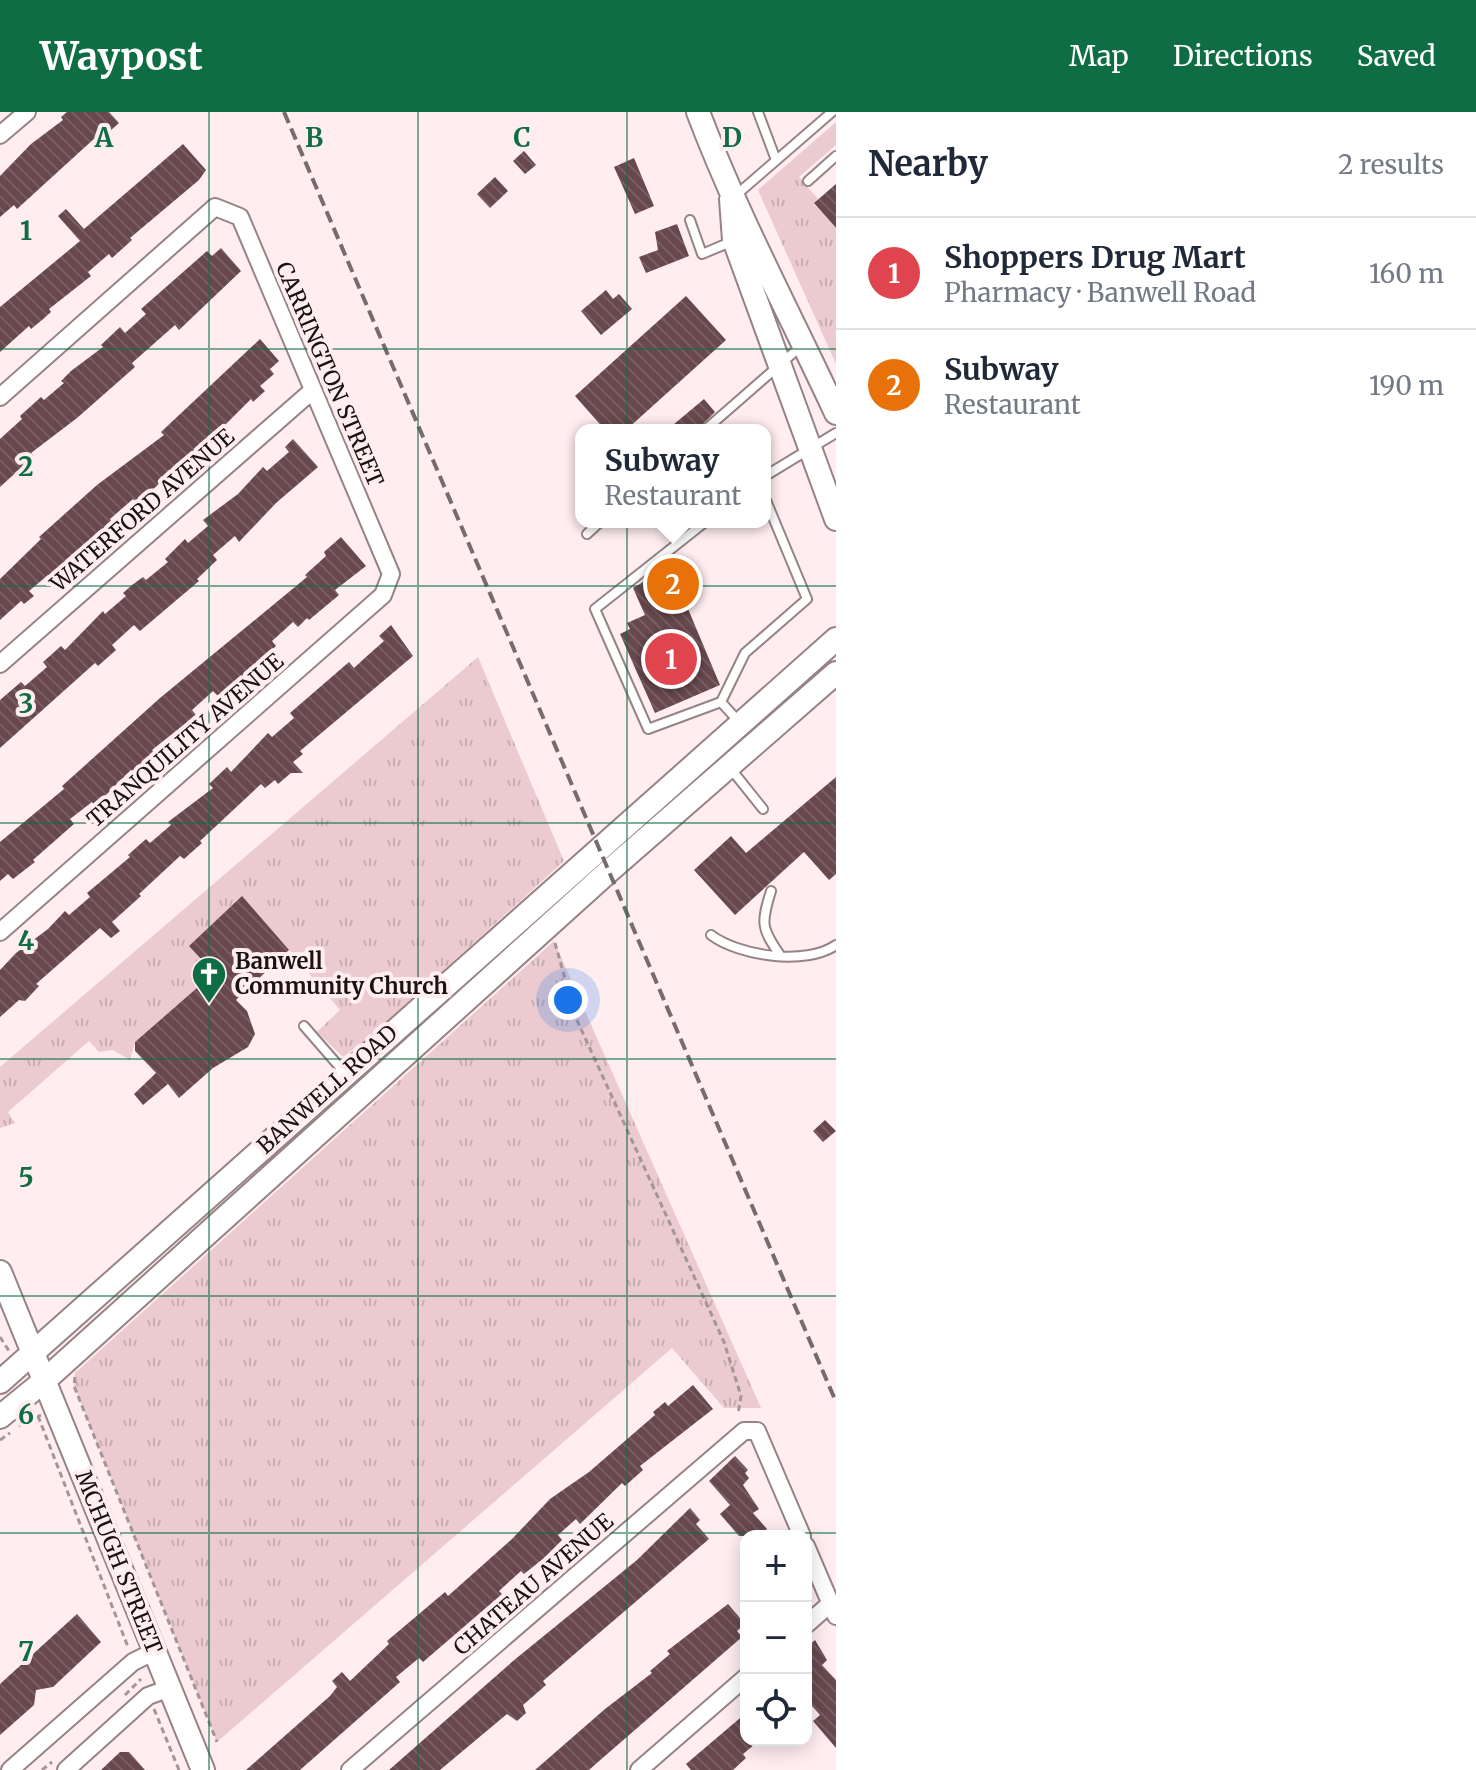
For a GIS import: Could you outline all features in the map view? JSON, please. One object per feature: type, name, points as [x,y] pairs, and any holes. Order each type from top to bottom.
[{"type":"main road","points":[[698,112],[731,199],[780,365],[836,519]]},
{"type":"main road","points":[[743,237],[804,344],[835,409]]},
{"type":"main road","name":"BANWELL ROAD","points":[[0,1382],[22,1355],[836,639]]},
{"type":"main road","name":"BANWELL ROAD","points":[[0,1417],[836,673]]},
{"type":"main road","name":"MCHUGH STREET","points":[[0,1272],[22,1355],[44,1381],[203,1770]]},
{"type":"street","points":[[0,135],[27,112]]},
{"type":"street","name":"CARRINGTON STREET","points":[[0,397],[215,207],[240,217],[391,574]]},
{"type":"street","name":"WATERFORD AVENUE","points":[[0,664],[313,390]]},
{"type":"street","name":"TRANQUILITY AVENUE","points":[[0,932],[383,595],[391,574]]},
{"type":"street","name":"CHATEAU AVENUE","points":[[350,1770],[744,1431],[757,1431],[799,1530]]},
{"type":"street","points":[[812,1560],[833,1610],[812,1622]]},
{"type":"street","points":[[10,1770],[133,1662],[155,1651]]},
{"type":"street","points":[[639,1770],[740,1682]]},
{"type":"street","points":[[66,1770],[148,1696],[170,1688]]},
{"type":"lane","points":[[758,112],[776,160]]},
{"type":"lane","points":[[731,199],[832,112]]},
{"type":"lane","points":[[808,181],[836,156]]},
{"type":"lane","points":[[690,220],[702,254],[743,237]]},
{"type":"lane","points":[[712,424],[804,344]]},
{"type":"lane","points":[[771,472],[836,433]]},
{"type":"lane","points":[[697,528],[595,609],[648,729],[721,702],[745,653],[807,599],[771,512]]},
{"type":"lane","points":[[587,534],[594,528]]},
{"type":"lane","points":[[721,702],[757,743]]},
{"type":"lane","points":[[729,767],[763,809]]},
{"type":"lane","points":[[771,891],[763,916],[764,933],[780,955]]},
{"type":"lane","points":[[711,935],[727,948],[780,955],[822,955],[836,945]]},
{"type":"lane","points":[[304,1026],[345,1073]]},
{"type":"path","points":[[554,941],[576,1018],[724,1342],[741,1396],[738,1414]]},
{"type":"path","points":[[0,1337],[22,1355]]},
{"type":"path","points":[[75,1373],[74,1386],[217,1742]]},
{"type":"path","points":[[0,1440],[25,1422],[39,1418],[129,1653]]},
{"type":"path","points":[[133,1685],[141,1679]]},
{"type":"path","points":[[156,1713],[179,1770]]},
{"type":"green space","points":[[836,122],[836,145],[799,177],[818,199],[814,204],[836,228],[836,364],[758,190]]},
{"type":"green space","points":[[478,657],[564,861],[376,1032],[343,1057],[317,1032],[340,1010],[289,950],[189,946],[214,973],[135,1042],[130,1060],[113,1050],[99,1052],[89,1041],[8,1112],[15,1123],[0,1128],[0,1067]]},
{"type":"green space","points":[[554,941],[761,1408],[724,1408],[672,1348],[217,1742],[74,1386],[75,1373]]},
{"type":"building","points":[[67,112],[109,112],[119,123],[99,141],[96,137],[17,209],[14,205],[0,217],[0,176],[31,144],[63,120],[61,117]]},
{"type":"building","points":[[183,144],[206,170],[199,180],[130,238],[132,240],[112,258],[109,254],[88,272],[91,276],[49,309],[51,312],[42,320],[31,329],[29,326],[0,352],[0,307],[80,241],[58,216],[66,209],[84,229]]},
{"type":"building","points":[[524,151],[536,165],[525,174],[513,161]]},
{"type":"building","points":[[634,158],[654,206],[635,214],[614,167]]},
{"type":"building","points":[[495,177],[508,191],[490,208],[477,194]]},
{"type":"building","points":[[836,184],[836,228],[814,203]]},
{"type":"building","points":[[677,224],[689,256],[646,273],[639,257],[658,250],[655,232]]},
{"type":"building","points":[[221,248],[241,271],[179,330],[175,325],[132,363],[135,367],[31,453],[34,456],[0,487],[0,439],[22,419],[20,416],[41,397],[44,400],[64,383],[61,381],[103,347],[101,345],[120,327],[125,333],[146,314],[141,309],[207,251],[212,256]]},
{"type":"building","points":[[606,290],[613,299],[619,294],[632,309],[601,335],[581,311]]},
{"type":"building","points":[[686,296],[726,340],[633,424],[600,424],[575,396]]},
{"type":"building","points":[[260,339],[279,361],[270,369],[274,374],[260,386],[265,391],[253,402],[251,399],[146,496],[136,502],[133,499],[110,519],[112,522],[69,557],[61,567],[63,570],[52,579],[48,575],[29,591],[34,596],[24,604],[21,601],[0,620],[0,579],[41,539],[39,537],[97,485],[164,435],[161,432]]},
{"type":"building","points":[[704,399],[715,412],[703,424],[674,424]]},
{"type":"building","points":[[293,439],[318,467],[276,503],[239,542],[235,536],[213,555],[217,560],[197,579],[199,581],[140,631],[134,625],[112,645],[116,650],[98,666],[95,663],[0,748],[0,700],[21,682],[25,686],[47,667],[43,662],[61,646],[65,650],[103,611],[105,614],[126,596],[123,593],[132,585],[143,577],[146,580],[168,562],[165,559],[185,539],[188,543],[208,526],[203,520],[238,494],[263,467],[267,471],[289,452],[285,447]]},
{"type":"building","points":[[341,537],[366,566],[335,590],[339,595],[298,627],[293,622],[272,641],[276,646],[228,691],[226,689],[218,696],[213,691],[192,710],[196,715],[152,750],[154,753],[135,774],[131,770],[95,806],[92,802],[70,819],[74,824],[33,860],[35,862],[13,879],[8,874],[0,881],[0,842],[64,789],[62,786],[160,698],[307,577],[305,575],[326,556],[324,552]]},
{"type":"building","points":[[670,566],[720,685],[655,713],[620,634],[630,629],[627,623],[645,615],[633,588]]},
{"type":"building","points":[[391,625],[413,656],[300,751],[303,754],[293,762],[303,773],[291,773],[278,784],[275,780],[265,788],[261,784],[200,841],[202,843],[184,859],[180,856],[112,922],[120,931],[111,938],[100,928],[36,984],[39,986],[25,1001],[19,1000],[0,1017],[0,970],[16,953],[48,929],[65,911],[69,915],[90,897],[87,893],[130,857],[128,855],[146,839],[150,843],[171,825],[168,822],[213,788],[209,784],[227,767],[231,772],[268,733],[272,737],[294,718],[290,713],[349,662],[354,668],[384,641],[379,636]]},
{"type":"building","points":[[836,777],[836,874],[829,880],[804,852],[735,915],[694,870],[731,836],[746,853]]},
{"type":"building","name":"Banwell Community Church","points":[[242,896],[289,950],[236,1000],[247,1011],[255,1034],[248,1047],[213,1068],[179,1098],[168,1084],[143,1105],[134,1094],[156,1073],[135,1051],[135,1042],[214,973],[189,946]]},
{"type":"building","points":[[825,1120],[836,1131],[823,1142],[813,1131]]},
{"type":"building","points":[[693,1385],[713,1409],[640,1466],[643,1470],[625,1486],[622,1483],[580,1524],[576,1519],[558,1535],[562,1540],[544,1558],[524,1574],[521,1571],[499,1591],[502,1594],[423,1662],[419,1658],[396,1677],[400,1682],[300,1770],[246,1770],[330,1696],[337,1687],[332,1681],[342,1672],[350,1681],[389,1644],[387,1641],[445,1592],[448,1596],[512,1539],[550,1499],[589,1472],[655,1415],[653,1412],[665,1402],[668,1406]]},
{"type":"building","points":[[735,1456],[748,1470],[745,1473],[749,1478],[743,1485],[759,1509],[753,1513],[767,1529],[740,1530],[739,1536],[720,1514],[730,1505],[709,1481]]},
{"type":"building","points":[[690,1508],[700,1520],[696,1524],[709,1539],[543,1681],[546,1685],[523,1705],[526,1713],[517,1721],[507,1714],[440,1770],[389,1770],[513,1661],[637,1560]]},
{"type":"building","points":[[728,1604],[740,1618],[737,1631],[740,1639],[589,1770],[535,1770],[652,1673],[650,1671],[670,1654],[667,1651]]},
{"type":"building","points":[[77,1614],[101,1642],[53,1687],[36,1690],[34,1705],[0,1735],[0,1684]]},
{"type":"building","points":[[815,1640],[827,1660],[822,1665],[836,1680],[836,1748],[813,1721],[820,1715],[812,1706],[812,1643]]},
{"type":"building","points":[[740,1718],[740,1746],[753,1746],[743,1754],[746,1758],[733,1770],[691,1770],[686,1764]]},
{"type":"building","points":[[120,1752],[129,1752],[145,1770],[101,1770]]},
{"type":"railway","points":[[284,112],[836,1402]]},
{"type":"place","name":"Subway","points":[[673,584]]},
{"type":"place","name":"Shoppers Drug Mart","points":[[671,659]]},
{"type":"place","name":"Banwell Community Church","points":[[209,1005]]}]
